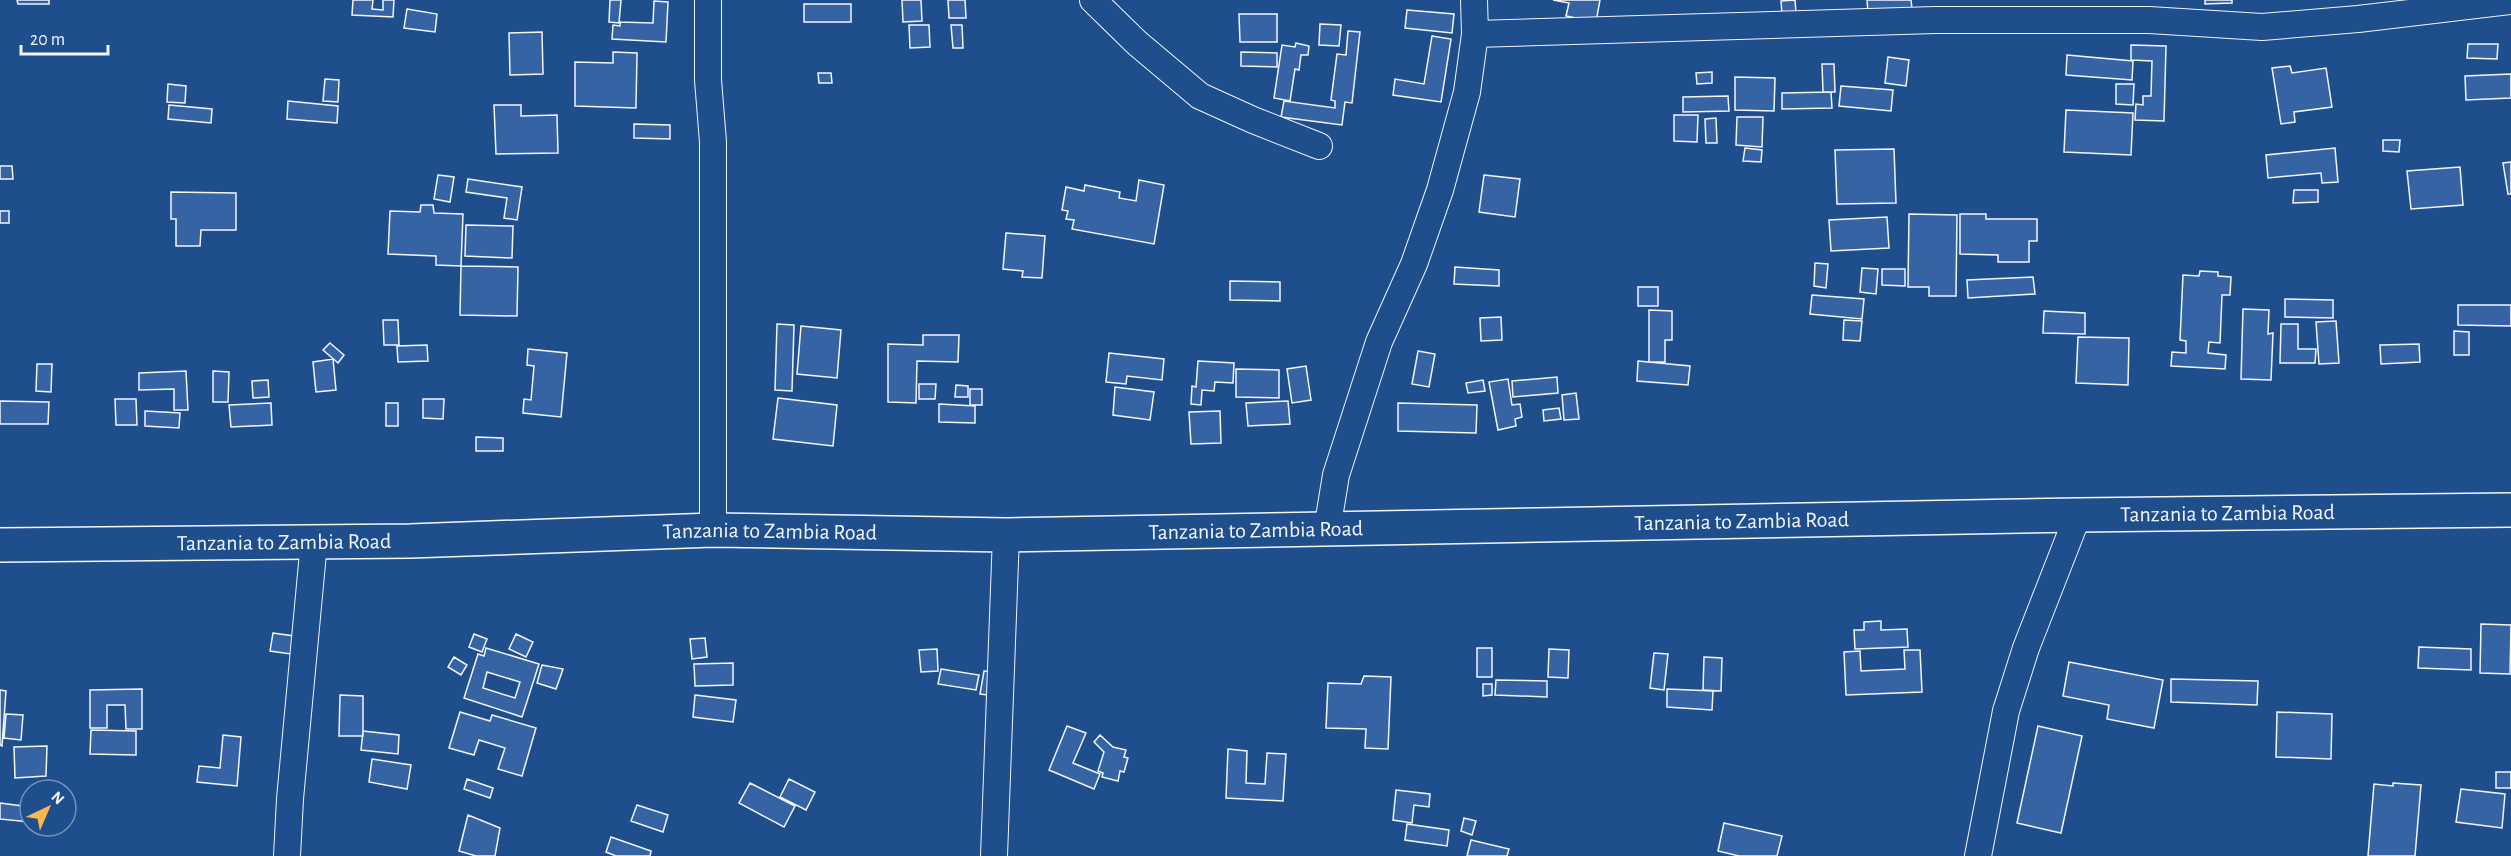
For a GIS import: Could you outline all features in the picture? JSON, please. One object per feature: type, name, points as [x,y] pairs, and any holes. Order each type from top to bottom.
[{"type":"highway","name":"Tanzania to Zambia Road","points":[[0,545],[410,541],[713,530],[1006,535],[2078,515],[2511,510]]},
{"type":"street","points":[[708,0],[708,80],[713,142],[713,530]]},
{"type":"street","points":[[1093,0],[1137,43],[1200,96],[1319,146]]},
{"type":"street","points":[[1327,530],[1336,475],[1379,342],[1414,264],[1440,190],[1467,92],[1476,34],[1474,0]]},
{"type":"street","points":[[1476,34],[1936,10],[2262,27],[2358,19],[2511,1]]},
{"type":"street","points":[[1978,856],[2006,711],[2025,648],[2078,515]]},
{"type":"street","points":[[994,856],[1006,535]]},
{"type":"street","points":[[287,856],[290,799],[314,542]]},
{"type":"building","points":[[17,0],[49,0],[49,4],[18,4]]},
{"type":"building","points":[[353,0],[373,0],[372,9],[383,10],[383,0],[394,0],[393,17],[352,15]]},
{"type":"building","points":[[610,0],[621,0],[619,23],[609,22]]},
{"type":"building","points":[[902,0],[921,0],[922,21],[903,22]]},
{"type":"building","points":[[948,0],[965,0],[966,18],[949,18]]},
{"type":"building","points":[[1553,0],[1600,0],[1596,22],[1566,16],[1569,3]]},
{"type":"building","points":[[1795,0],[1796,13],[1782,14],[1781,1]]},
{"type":"building","points":[[1867,0],[1911,0],[1912,9],[1868,13]]},
{"type":"building","points":[[2205,0],[2232,0],[2232,3],[2205,4]]},
{"type":"building","points":[[654,1],[668,2],[666,42],[612,39],[613,25],[620,26],[620,22],[653,23]]},
{"type":"building","points":[[804,4],[851,4],[851,22],[804,22]]},
{"type":"building","points":[[407,9],[437,14],[435,32],[404,28]]},
{"type":"building","points":[[1407,10],[1454,14],[1452,33],[1405,28]]},
{"type":"building","points":[[1239,14],[1277,14],[1277,42],[1240,42]]},
{"type":"building","points":[[1320,24],[1341,25],[1339,46],[1319,45]]},
{"type":"building","points":[[909,25],[929,25],[930,47],[910,48]]},
{"type":"building","points":[[951,25],[962,25],[963,48],[953,48]]},
{"type":"building","points":[[1348,31],[1360,32],[1352,103],[1345,102],[1342,125],[1281,117],[1284,101],[1335,108],[1335,101],[1331,100],[1337,54],[1346,55]]},
{"type":"building","points":[[542,32],[543,74],[510,75],[509,33]]},
{"type":"building","points":[[1432,36],[1451,39],[1441,102],[1393,95],[1395,79],[1424,84]]},
{"type":"building","points":[[1296,43],[1309,46],[1308,55],[1301,55],[1299,70],[1295,69],[1290,101],[1274,98],[1282,45],[1295,47]]},
{"type":"building","points":[[2468,44],[2498,44],[2497,59],[2467,58]]},
{"type":"building","points":[[2131,45],[2166,46],[2164,121],[2135,120],[2136,104],[2143,105],[2143,96],[2151,96],[2152,61],[2131,60]]},
{"type":"building","points":[[613,52],[637,53],[636,108],[575,106],[575,62],[613,63]]},
{"type":"building","points":[[1241,52],[1277,53],[1277,67],[1241,66]]},
{"type":"building","points":[[2067,55],[2133,61],[2132,80],[2066,75]]},
{"type":"building","points":[[1888,57],[1909,60],[1906,86],[1885,83]]},
{"type":"building","points":[[1822,64],[1834,64],[1835,92],[1823,92]]},
{"type":"building","points":[[2290,66],[2292,73],[2326,68],[2332,107],[2294,112],[2295,122],[2281,124],[2272,68]]},
{"type":"building","points":[[1712,72],[1712,83],[1697,84],[1696,73]]},
{"type":"building","points":[[818,73],[831,73],[832,83],[819,83]]},
{"type":"building","points":[[2511,74],[2511,98],[2466,100],[2465,76]]},
{"type":"building","points":[[1735,77],[1775,78],[1774,111],[1735,110]]},
{"type":"building","points":[[325,79],[339,80],[338,102],[323,101]]},
{"type":"building","points":[[168,84],[186,86],[185,103],[167,102]]},
{"type":"building","points":[[2116,84],[2134,84],[2133,105],[2116,104]]},
{"type":"building","points":[[1841,86],[1893,90],[1891,111],[1839,106]]},
{"type":"building","points":[[1831,92],[1832,108],[1782,109],[1782,93]]},
{"type":"building","points":[[1728,96],[1729,111],[1683,112],[1683,97]]},
{"type":"building","points":[[288,101],[338,106],[337,123],[287,119]]},
{"type":"building","points":[[169,105],[212,109],[211,123],[168,119]]},
{"type":"building","points":[[494,105],[521,105],[521,116],[557,115],[558,153],[496,154]]},
{"type":"building","points":[[2066,110],[2133,113],[2131,155],[2064,152]]},
{"type":"building","points":[[1674,115],[1698,115],[1697,142],[1674,141]]},
{"type":"building","points":[[1737,117],[1763,117],[1762,147],[1736,145]]},
{"type":"building","points":[[1716,118],[1717,143],[1706,143],[1705,119]]},
{"type":"building","points":[[634,124],[670,125],[670,139],[634,138]]},
{"type":"building","points":[[2383,140],[2400,140],[2399,152],[2383,151]]},
{"type":"building","points":[[1745,148],[1762,150],[1761,162],[1743,161]]},
{"type":"building","points":[[2335,148],[2338,182],[2322,183],[2321,173],[2268,178],[2266,155]]},
{"type":"building","points":[[1894,149],[1896,203],[1837,204],[1835,150]]},
{"type":"building","points":[[2511,162],[2511,194],[2508,194],[2503,163]]},
{"type":"building","points":[[0,166],[12,166],[13,179],[0,179]]},
{"type":"building","points":[[2460,167],[2463,205],[2411,209],[2407,171]]},
{"type":"building","points":[[438,175],[454,177],[450,202],[434,199]]},
{"type":"building","points":[[1484,175],[1520,179],[1515,217],[1479,212]]},
{"type":"building","points":[[468,179],[522,187],[517,220],[504,218],[507,198],[466,192]]},
{"type":"building","points":[[1139,180],[1164,185],[1154,244],[1072,229],[1074,220],[1066,219],[1068,211],[1062,210],[1066,187],[1084,191],[1085,185],[1120,192],[1119,198],[1136,201]]},
{"type":"building","points":[[2294,190],[2318,190],[2318,202],[2293,203]]},
{"type":"building","points":[[171,192],[236,193],[236,230],[201,230],[200,246],[176,246],[176,219],[171,219]]},
{"type":"building","points":[[421,205],[433,205],[434,213],[463,214],[461,266],[436,265],[436,256],[388,254],[390,211],[420,212]]},
{"type":"building","points":[[0,211],[9,211],[9,223],[0,223]]},
{"type":"building","points":[[1909,214],[1957,215],[1956,296],[1929,296],[1929,287],[1908,287]]},
{"type":"building","points":[[1960,214],[1986,214],[1986,219],[2037,219],[2037,241],[2029,241],[2029,262],[1998,262],[1998,255],[1960,254]]},
{"type":"building","points":[[1887,217],[1889,248],[1831,251],[1829,220]]},
{"type":"building","points":[[466,225],[513,226],[512,258],[465,256]]},
{"type":"building","points":[[1006,233],[1045,236],[1042,278],[1022,277],[1023,271],[1003,269]]},
{"type":"building","points":[[1815,263],[1828,264],[1826,288],[1814,286]]},
{"type":"building","points":[[461,266],[518,267],[517,316],[460,315]]},
{"type":"building","points":[[1455,267],[1499,270],[1499,286],[1454,284]]},
{"type":"building","points":[[1862,268],[1878,269],[1876,294],[1860,292]]},
{"type":"building","points":[[1882,269],[1905,269],[1905,286],[1882,285]]},
{"type":"building","points":[[2200,271],[2218,272],[2218,276],[2231,277],[2230,295],[2222,295],[2220,343],[2209,342],[2208,353],[2226,355],[2225,369],[2171,366],[2172,352],[2186,353],[2186,341],[2180,340],[2183,275],[2199,276]]},
{"type":"building","points":[[2033,277],[2035,294],[1968,298],[1967,280]]},
{"type":"building","points":[[1230,281],[1280,282],[1280,301],[1230,300]]},
{"type":"building","points":[[1638,287],[1658,287],[1658,306],[1638,306]]},
{"type":"building","points":[[1812,295],[1864,299],[1862,319],[1810,314]]},
{"type":"building","points":[[2285,299],[2333,300],[2333,318],[2285,317]]},
{"type":"building","points":[[2458,305],[2511,305],[2511,326],[2458,325]]},
{"type":"building","points":[[2243,309],[2269,310],[2268,334],[2273,333],[2271,380],[2241,379]]},
{"type":"building","points":[[1649,310],[1672,311],[1672,340],[1665,340],[1665,362],[1649,362]]},
{"type":"building","points":[[2044,311],[2085,313],[2085,334],[2043,333]]},
{"type":"building","points":[[1501,317],[1502,340],[1481,341],[1480,318]]},
{"type":"building","points":[[383,320],[398,320],[399,345],[384,345]]},
{"type":"building","points":[[1844,320],[1862,321],[1860,341],[1843,340]]},
{"type":"building","points":[[2336,321],[2339,363],[2319,364],[2316,322]]},
{"type":"building","points":[[777,324],[794,325],[792,391],[775,390]]},
{"type":"building","points":[[2281,324],[2298,324],[2298,349],[2316,349],[2315,363],[2280,363]]},
{"type":"building","points":[[801,326],[841,330],[837,378],[797,374]]},
{"type":"building","points":[[2454,331],[2469,332],[2469,355],[2454,355]]},
{"type":"building","points":[[923,335],[959,335],[958,362],[917,361],[916,403],[888,402],[888,344],[923,345]]},
{"type":"building","points":[[2078,337],[2129,338],[2128,385],[2076,383]]},
{"type":"building","points":[[330,343],[344,355],[338,363],[323,350]]},
{"type":"building","points":[[2419,344],[2420,362],[2381,364],[2380,345]]},
{"type":"building","points":[[427,345],[428,361],[398,362],[397,346]]},
{"type":"building","points":[[528,349],[567,353],[561,417],[523,413],[524,399],[531,400],[534,366],[527,365]]},
{"type":"building","points":[[1418,351],[1435,354],[1429,387],[1412,384]]},
{"type":"building","points":[[1109,353],[1164,359],[1162,380],[1127,376],[1126,384],[1106,382]]},
{"type":"building","points":[[333,359],[336,390],[316,392],[313,362]]},
{"type":"building","points":[[1198,361],[1234,363],[1233,383],[1215,382],[1214,391],[1202,390],[1201,405],[1191,404],[1192,386],[1196,387]]},
{"type":"building","points":[[1638,361],[1690,366],[1688,385],[1637,381]]},
{"type":"building","points":[[37,364],[52,364],[51,392],[36,391]]},
{"type":"building","points":[[1306,366],[1311,400],[1292,403],[1287,369]]},
{"type":"building","points":[[1236,369],[1279,370],[1279,398],[1236,397]]},
{"type":"building","points":[[186,371],[188,410],[174,410],[174,389],[139,390],[139,373]]},
{"type":"building","points":[[213,371],[229,372],[228,402],[213,402]]},
{"type":"building","points":[[1557,377],[1558,393],[1513,397],[1512,381]]},
{"type":"building","points":[[1508,379],[1512,405],[1520,404],[1522,417],[1515,419],[1516,426],[1498,430],[1489,382]]},
{"type":"building","points":[[268,380],[269,397],[253,398],[252,381]]},
{"type":"building","points":[[1483,380],[1485,391],[1468,393],[1466,383]]},
{"type":"building","points":[[919,384],[936,384],[935,399],[919,399]]},
{"type":"building","points":[[956,385],[968,386],[968,397],[955,397]]},
{"type":"building","points":[[1115,387],[1154,392],[1150,420],[1113,415]]},
{"type":"building","points":[[970,389],[982,389],[982,405],[970,405]]},
{"type":"building","points":[[1576,393],[1579,419],[1564,420],[1562,395]]},
{"type":"building","points":[[778,398],[837,405],[833,446],[773,439]]},
{"type":"building","points":[[115,399],[136,399],[137,425],[116,425]]},
{"type":"building","points":[[423,399],[444,399],[443,419],[423,418]]},
{"type":"building","points":[[0,401],[49,402],[48,424],[0,424]]},
{"type":"building","points":[[1288,401],[1290,424],[1248,426],[1246,403]]},
{"type":"building","points":[[271,403],[272,425],[231,427],[229,405]]},
{"type":"building","points":[[386,403],[398,403],[398,426],[386,426]]},
{"type":"building","points":[[1398,403],[1477,405],[1476,433],[1398,431]]},
{"type":"building","points":[[939,404],[975,406],[975,423],[939,422]]},
{"type":"building","points":[[1559,408],[1561,419],[1544,421],[1543,410]]},
{"type":"building","points":[[145,411],[180,413],[179,428],[145,426]]},
{"type":"building","points":[[1220,411],[1221,443],[1191,444],[1189,412]]},
{"type":"building","points":[[476,437],[503,438],[503,451],[476,451]]},
{"type":"building","points":[[1881,621],[1881,630],[1907,629],[1908,647],[1855,649],[1854,630],[1864,630],[1864,622]]},
{"type":"building","points":[[2481,624],[2511,625],[2510,674],[2480,673]]},
{"type":"building","points":[[273,633],[294,636],[291,654],[270,651]]},
{"type":"building","points":[[474,634],[487,639],[482,652],[469,647]]},
{"type":"building","points":[[516,634],[533,642],[526,657],[509,649]]},
{"type":"building","points":[[705,638],[707,657],[692,659],[690,639]]},
{"type":"building","points":[[2419,647],[2471,649],[2471,670],[2418,668]]},
{"type":"building","points":[[486,648],[539,664],[522,717],[464,698],[478,654],[484,656]],"holes":[[[487,672],[520,682],[515,698],[483,688]]]},
{"type":"building","points":[[1477,648],[1492,648],[1492,677],[1477,677]]},
{"type":"building","points":[[937,649],[938,671],[921,672],[919,650]]},
{"type":"building","points":[[1549,649],[1569,650],[1568,678],[1548,677]]},
{"type":"building","points":[[1904,650],[1920,650],[1922,692],[1846,695],[1844,652],[1860,651],[1861,671],[1905,669]]},
{"type":"building","points":[[1654,653],[1668,654],[1664,690],[1650,688]]},
{"type":"building","points":[[454,657],[467,665],[461,675],[448,667]]},
{"type":"building","points":[[1704,657],[1722,658],[1721,691],[1703,690]]},
{"type":"building","points":[[2069,662],[2163,680],[2154,728],[2107,719],[2109,705],[2063,696]]},
{"type":"building","points":[[733,663],[733,685],[695,686],[694,664]]},
{"type":"building","points":[[542,665],[563,669],[556,689],[537,683]]},
{"type":"building","points":[[941,669],[979,675],[976,690],[938,684]]},
{"type":"building","points":[[984,671],[1000,673],[997,696],[980,694]]},
{"type":"building","points":[[1364,676],[1391,677],[1388,749],[1365,748],[1366,729],[1326,728],[1328,683],[1361,684]]},
{"type":"building","points":[[2171,679],[2258,681],[2257,705],[2171,702]]},
{"type":"building","points":[[1496,680],[1547,681],[1547,697],[1495,695]]},
{"type":"building","points":[[1483,684],[1492,684],[1492,695],[1483,696]]},
{"type":"building","points":[[142,689],[142,729],[126,729],[125,705],[107,705],[107,728],[90,728],[90,690]]},
{"type":"building","points":[[1667,689],[1713,691],[1712,710],[1667,707]]},
{"type":"building","points":[[0,690],[6,691],[2,746],[0,745]]},
{"type":"building","points":[[340,695],[363,696],[363,736],[339,736]]},
{"type":"building","points":[[695,695],[736,700],[733,722],[693,717]]},
{"type":"building","points":[[460,712],[490,721],[492,715],[536,728],[522,776],[498,769],[505,748],[479,740],[474,755],[449,748]]},
{"type":"building","points":[[2277,712],[2332,714],[2331,759],[2276,757]]},
{"type":"building","points":[[6,714],[23,715],[21,740],[4,738]]},
{"type":"building","points":[[1067,726],[1086,733],[1073,763],[1100,774],[1094,789],[1049,770]]},
{"type":"building","points":[[2038,726],[2082,736],[2061,833],[2017,823]]},
{"type":"building","points":[[91,730],[136,731],[136,755],[90,754]]},
{"type":"building","points":[[363,731],[399,735],[398,754],[361,750]]},
{"type":"building","points":[[223,735],[241,737],[237,786],[197,782],[199,766],[220,768]]},
{"type":"building","points":[[1100,735],[1113,747],[1126,750],[1124,757],[1128,758],[1124,772],[1120,771],[1118,781],[1102,777],[1103,773],[1098,771],[1104,752],[1094,742]]},
{"type":"building","points":[[47,746],[46,776],[15,778],[14,747]]},
{"type":"building","points":[[1228,749],[1247,751],[1246,783],[1265,784],[1267,753],[1286,754],[1283,801],[1226,798]]},
{"type":"building","points":[[372,759],[411,765],[407,789],[369,782]]},
{"type":"building","points":[[2496,772],[2511,772],[2511,788],[2496,788]]},
{"type":"building","points":[[467,779],[493,788],[490,798],[464,789]]},
{"type":"building","points":[[789,779],[815,792],[806,810],[780,797]]},
{"type":"building","points":[[750,783],[795,806],[784,827],[739,803]]},
{"type":"building","points":[[2393,783],[2421,785],[2415,856],[2368,856],[2374,784],[2393,786]]},
{"type":"building","points":[[2461,789],[2505,794],[2502,828],[2456,822]]},
{"type":"building","points":[[1396,790],[1430,794],[1429,807],[1414,805],[1412,823],[1393,820]]},
{"type":"building","points":[[0,803],[18,805],[18,821],[0,819]]},
{"type":"building","points":[[637,805],[668,815],[663,832],[631,821]]},
{"type":"building","points":[[468,815],[500,828],[495,856],[476,856],[459,851]]},
{"type":"building","points":[[1464,818],[1476,821],[1472,835],[1461,831]]},
{"type":"building","points":[[1724,823],[1782,836],[1777,856],[1739,856],[1718,851]]},
{"type":"building","points":[[1407,824],[1449,830],[1447,846],[1405,840]]},
{"type":"building","points":[[611,837],[651,851],[650,856],[616,856],[606,852]]},
{"type":"building","points":[[1471,840],[1509,849],[1507,856],[1467,856]]}]
